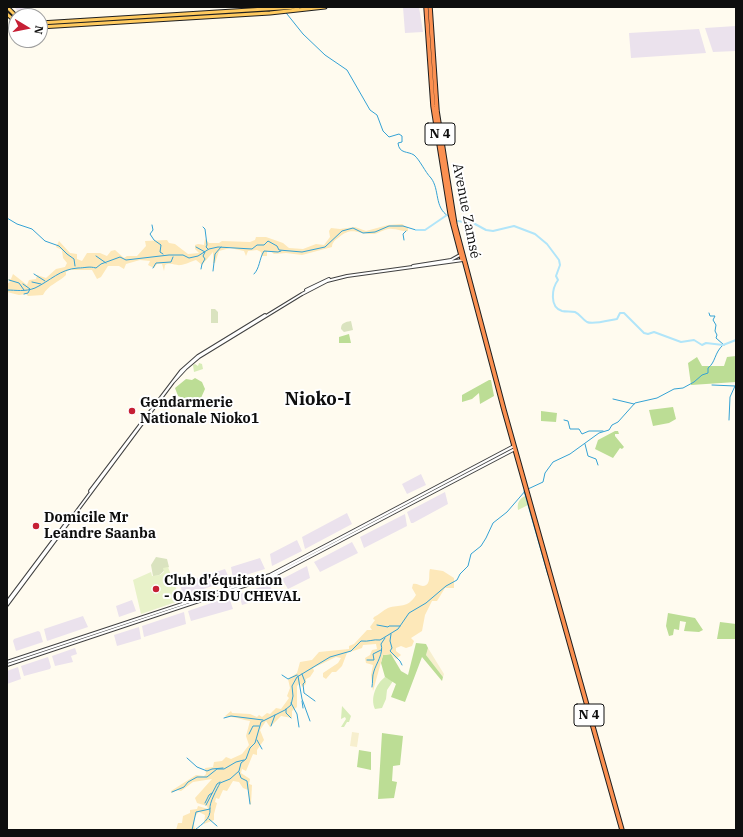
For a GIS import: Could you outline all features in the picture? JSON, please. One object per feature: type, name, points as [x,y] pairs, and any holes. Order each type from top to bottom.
[{"type":"highway","name":"Avenue Zamsé","points":[[426,7],[434,106],[450,213],[460,254],[463,259]]},
{"type":"highway","name":"Avenue Zamsé","points":[[430,7],[437,111],[454,221],[515,448]]},
{"type":"highway","name":"N 4","points":[[515,448],[622,830]]},
{"type":"main road","points":[[286,10],[298,7]]},
{"type":"main road","points":[[48,23],[325,7]]},
{"type":"main road","points":[[48,26],[279,10]]},
{"type":"street","points":[[7,604],[165,391],[181,371],[198,356],[312,286],[327,280],[345,275],[449,260],[458,258],[460,254]]},
{"type":"street","points":[[7,604],[173,382],[199,357],[302,294],[327,281],[347,276],[463,259]]},
{"type":"street","points":[[7,664],[271,578],[515,448]]},
{"type":"shaded area","points":[[14,7],[30,8],[15,8]]},
{"type":"shaded area","points":[[403,7],[419,7],[423,32],[405,33]]},
{"type":"shaded area","points":[[736,26],[736,51],[713,52],[705,28]]},
{"type":"shaded area","points":[[699,29],[706,53],[631,58],[629,33]]},
{"type":"shaded area","points":[[421,474],[426,485],[407,494],[402,484]]},
{"type":"shaded area","points":[[445,492],[448,504],[411,523],[407,512]]},
{"type":"shaded area","points":[[347,513],[352,524],[305,549],[302,537]]},
{"type":"shaded area","points":[[405,514],[407,526],[364,548],[360,537]]},
{"type":"shaded area","points":[[297,540],[302,551],[272,566],[270,554]]},
{"type":"shaded area","points":[[352,542],[358,553],[320,572],[314,562]]},
{"type":"shaded area","points":[[260,558],[265,569],[233,579],[231,567]]},
{"type":"shaded area","points":[[307,566],[310,578],[288,589],[282,579]]},
{"type":"shaded area","points":[[225,569],[230,580],[183,596],[180,584]]},
{"type":"shaded area","points":[[270,584],[273,595],[242,605],[239,594]]},
{"type":"shaded area","points":[[229,597],[233,609],[191,621],[188,611]]},
{"type":"shaded area","points":[[132,600],[136,611],[119,617],[116,606]]},
{"type":"shaded area","points":[[184,612],[186,624],[144,637],[142,626]]},
{"type":"shaded area","points":[[83,616],[88,627],[47,641],[44,629]]},
{"type":"shaded area","points":[[139,627],[141,639],[117,646],[114,635]]},
{"type":"shaded area","points":[[38,631],[40,632],[43,642],[16,651],[13,641],[14,639]]},
{"type":"shaded area","points":[[75,648],[77,654],[71,656],[73,662],[55,666],[52,656]]},
{"type":"shaded area","points":[[428,648],[444,674],[443,677],[426,655]]},
{"type":"shaded area","points":[[48,657],[51,667],[50,669],[24,676],[21,666]]},
{"type":"shaded area","points":[[18,667],[21,679],[7,684],[7,671]]},
{"type":"shaded area","points":[[352,732],[359,733],[357,747],[350,746]]},
{"type":"green space","points":[[211,309],[215,309],[218,312],[218,323],[211,323]]},
{"type":"green space","points":[[351,321],[353,330],[344,332],[341,329],[342,325],[345,322]]},
{"type":"green space","points":[[349,334],[351,343],[339,343],[339,337]]},
{"type":"green space","points":[[736,356],[736,382],[691,385],[688,363],[697,357],[702,366],[724,366],[727,357]]},
{"type":"green space","points":[[199,363],[202,364],[203,369],[194,372],[193,365],[195,364],[198,366]]},
{"type":"green space","points":[[195,378],[202,382],[205,389],[201,398],[191,401],[178,396],[175,388],[186,379],[192,380]]},
{"type":"green space","points":[[491,380],[494,396],[480,404],[479,393],[472,399],[462,402],[462,395]]},
{"type":"green space","points":[[673,407],[676,419],[669,423],[653,426],[649,410]]},
{"type":"green space","points":[[541,411],[557,413],[556,422],[541,421]]},
{"type":"green space","points":[[615,431],[618,431],[619,434],[615,434],[615,436],[624,447],[622,449],[620,448],[613,458],[595,449],[598,440]]},
{"type":"green space","points":[[525,496],[528,505],[518,510],[518,505],[521,498]]},
{"type":"green space","points":[[156,557],[167,559],[169,567],[160,574],[153,576],[151,565]]},
{"type":"green space","name":"Club d'équitation - OASIS DU CHEVAL","points":[[168,567],[180,599],[179,601],[141,614],[133,580],[151,572],[152,576],[160,575],[164,572],[163,568]]},
{"type":"green space","points":[[668,613],[695,618],[703,630],[699,632],[684,631],[686,622],[680,621],[679,630],[674,629],[673,635],[669,636],[666,626]]},
{"type":"green space","points":[[720,622],[736,624],[736,639],[717,639]]},
{"type":"green space","points":[[416,643],[426,644],[428,648],[426,655],[443,677],[442,681],[422,657],[405,702],[391,697],[396,684],[385,677],[381,663],[383,655],[391,654],[401,671],[408,675]]},
{"type":"green space","points":[[385,677],[393,681],[387,690],[386,699],[382,708],[375,709],[373,700],[375,692],[379,683]]},
{"type":"green space","points":[[342,706],[351,716],[349,722],[347,722],[344,727],[341,727],[346,719],[345,717],[341,719]]},
{"type":"green space","points":[[382,733],[403,736],[400,765],[393,766],[392,781],[397,782],[394,798],[378,799]]},
{"type":"green space","points":[[359,750],[371,752],[371,770],[357,767]]},
{"type":"sand","points":[[402,224],[408,228],[408,231],[390,229],[379,233],[368,234],[352,231],[343,234],[335,240],[332,247],[302,255],[286,253],[274,254],[267,251],[267,256],[262,256],[261,252],[257,250],[248,251],[246,256],[244,251],[230,248],[219,251],[215,263],[213,263],[213,252],[202,265],[196,260],[182,265],[167,264],[165,265],[164,271],[162,264],[157,264],[154,268],[148,265],[150,261],[140,260],[126,264],[124,269],[119,266],[108,266],[101,277],[97,279],[92,270],[69,270],[66,272],[66,275],[51,286],[43,295],[28,296],[26,294],[19,295],[7,292],[7,284],[10,282],[8,279],[11,279],[13,274],[27,285],[29,280],[36,279],[37,275],[46,278],[56,269],[65,267],[67,263],[63,258],[62,250],[56,247],[59,241],[70,253],[77,254],[77,259],[82,261],[87,253],[100,253],[107,256],[111,251],[115,250],[124,258],[127,256],[137,256],[146,246],[145,241],[167,240],[169,243],[175,244],[188,254],[199,253],[195,249],[195,245],[204,245],[205,239],[209,243],[219,243],[222,241],[250,242],[255,240],[256,237],[266,237],[283,243],[289,248],[303,249],[316,244],[324,245],[330,237],[329,231],[331,228],[340,229],[355,227],[366,231],[388,225]]},
{"type":"sand","points":[[430,569],[443,571],[454,578],[454,588],[445,588],[437,601],[432,601],[425,615],[422,631],[411,638],[414,641],[412,646],[406,648],[401,646],[396,648],[396,651],[401,655],[396,659],[391,654],[383,655],[373,691],[371,675],[373,665],[366,663],[365,658],[370,655],[372,650],[377,649],[376,644],[363,645],[362,648],[347,653],[342,666],[336,672],[332,672],[326,679],[323,677],[323,673],[338,663],[341,658],[336,657],[313,668],[314,671],[310,677],[306,679],[306,684],[302,687],[300,683],[297,686],[297,707],[292,711],[292,718],[281,716],[270,727],[266,721],[260,730],[264,740],[257,750],[257,755],[253,754],[246,771],[242,769],[241,773],[250,779],[249,784],[252,785],[251,804],[250,805],[248,790],[243,788],[239,782],[233,781],[227,791],[223,790],[219,799],[216,798],[215,802],[217,803],[214,820],[204,824],[205,815],[199,812],[194,820],[196,830],[176,830],[178,823],[182,823],[183,816],[190,813],[190,810],[197,809],[198,806],[208,809],[207,806],[197,803],[195,798],[212,779],[193,782],[181,791],[177,790],[171,793],[171,791],[196,775],[204,776],[206,774],[205,768],[213,767],[214,762],[222,761],[226,757],[231,759],[242,754],[249,745],[246,736],[250,721],[225,716],[231,711],[232,713],[250,714],[257,717],[259,715],[262,717],[267,713],[270,714],[276,708],[281,709],[289,698],[287,696],[290,688],[288,679],[297,673],[300,662],[312,660],[319,652],[349,649],[349,646],[354,644],[367,630],[372,630],[370,627],[375,620],[373,619],[374,617],[388,608],[410,602],[416,595],[412,588],[413,584],[423,586],[428,584]]},
{"type":"waterway","points":[[283,9],[303,34],[325,55],[347,70],[370,110],[377,115],[383,131],[389,137],[399,134],[402,136],[402,142],[398,143],[400,149],[414,155],[431,178],[434,183],[441,208],[448,216]]},
{"type":"waterway","points":[[416,230],[425,230],[447,215]]},
{"type":"waterway","points":[[7,218],[17,224],[32,229],[45,241],[59,246],[74,259],[75,266]]},
{"type":"waterway","points":[[458,221],[475,224],[486,230],[493,231],[514,226],[535,234],[547,244],[559,260],[560,265],[556,276],[558,280],[553,292],[553,302],[555,306],[562,311],[577,313],[587,322],[597,323],[617,319],[620,313],[624,313],[644,333],[648,334],[654,332],[681,342],[694,340],[702,345],[706,343],[723,345],[736,340]]},
{"type":"waterway","points":[[152,225],[153,230],[150,234],[154,240],[161,245],[160,252],[163,254]]},
{"type":"waterway","points":[[7,290],[24,290],[35,288],[66,271],[78,268],[96,268],[101,264],[120,257],[126,260],[169,255],[183,255],[189,258],[198,256],[209,249],[218,247],[252,249],[257,245],[264,245],[268,241],[277,246],[279,250],[302,252],[325,247],[342,231],[353,228],[363,233],[375,232],[389,226],[403,226],[416,230]]},
{"type":"waterway","points":[[203,227],[205,229],[206,247],[208,249]]},
{"type":"waterway","points":[[404,240],[403,234],[406,231]]},
{"type":"waterway","points":[[196,247],[205,252],[203,256],[205,259],[201,269]]},
{"type":"waterway","points":[[213,271],[215,254],[221,247]]},
{"type":"waterway","points":[[254,274],[264,251],[281,251]]},
{"type":"waterway","points":[[96,256],[106,263]]},
{"type":"waterway","points":[[153,268],[156,263],[171,262],[173,257]]},
{"type":"waterway","points":[[34,274],[45,281]]},
{"type":"waterway","points":[[9,280],[19,283],[24,290]]},
{"type":"waterway","points":[[32,282],[41,284]]},
{"type":"waterway","points":[[23,284],[30,289],[28,293],[24,294]]},
{"type":"waterway","points":[[709,313],[710,316],[715,316],[713,320],[716,325],[716,338],[724,345]]},
{"type":"waterway","points":[[528,489],[543,482],[545,473],[553,462],[570,454],[599,433],[609,430],[612,425],[618,422],[635,403],[657,398],[674,389],[683,388],[694,382],[702,375],[708,373],[708,368],[711,366],[718,351],[723,345]]},
{"type":"waterway","points":[[712,385],[735,386]]},
{"type":"waterway","points":[[729,420],[730,397],[735,386]]},
{"type":"waterway","points":[[613,399],[634,404]]},
{"type":"waterway","points":[[564,420],[568,421],[570,429],[579,429],[582,434],[589,431],[603,431]]},
{"type":"waterway","points":[[585,444],[588,456],[596,459],[598,465]]},
{"type":"waterway","points":[[192,830],[196,812],[210,809],[212,800],[220,783],[230,779],[239,771],[241,763],[246,759],[250,748],[255,743],[261,722],[285,710],[291,705],[293,696],[292,686],[297,677],[330,657],[351,651],[361,641],[380,640],[398,629],[409,613],[426,603],[446,586],[457,580],[460,574],[468,566],[471,554],[481,546],[493,523],[507,512],[526,490]]},
{"type":"waterway","points":[[524,491],[548,575]]},
{"type":"waterway","points":[[377,625],[388,627],[400,626]]},
{"type":"waterway","points":[[391,634],[390,641],[392,648],[390,651],[402,665]]},
{"type":"waterway","points":[[372,687],[373,673],[381,651],[381,644],[385,638]]},
{"type":"waterway","points":[[367,660],[374,660],[373,654],[381,650]]},
{"type":"waterway","points":[[302,674],[305,682],[303,684],[304,693],[315,701]]},
{"type":"waterway","points":[[282,675],[288,679],[297,675]]},
{"type":"waterway","points":[[298,676],[302,699],[310,721]]},
{"type":"waterway","points":[[302,701],[303,708]]},
{"type":"waterway","points":[[291,703],[297,714],[299,727]]},
{"type":"waterway","points":[[286,709],[286,713],[291,718]]},
{"type":"waterway","points":[[271,726],[275,715]]},
{"type":"waterway","points":[[224,718],[231,716],[263,720]]},
{"type":"waterway","points":[[249,734],[253,726],[259,726]]},
{"type":"waterway","points":[[257,740],[262,749]]},
{"type":"waterway","points":[[187,758],[197,767],[207,771],[223,768]]},
{"type":"waterway","points":[[172,792],[184,787],[188,782],[197,777],[207,777],[217,769],[224,769],[236,762],[244,760]]},
{"type":"waterway","points":[[239,772],[241,778],[247,781],[250,804]]},
{"type":"waterway","points":[[206,805],[217,784],[220,782]]},
{"type":"waterway","points":[[205,803],[209,795],[212,793]]},
{"type":"waterway","points":[[195,830],[208,818],[210,809]]},
{"type":"waterway","points":[[209,819],[217,826]]},
{"type":"place","name":"Gendarmerie Nationale Nioko1","points":[[132,411]]},
{"type":"place","name":"Domicile Mr Leandre Saanba","points":[[36,526]]},
{"type":"place","name":"Club d'équitation - OASIS DU CHEVAL","points":[[156,589]]},
{"type":"district","name":"Nioko-I","points":[[318,400]]}]
